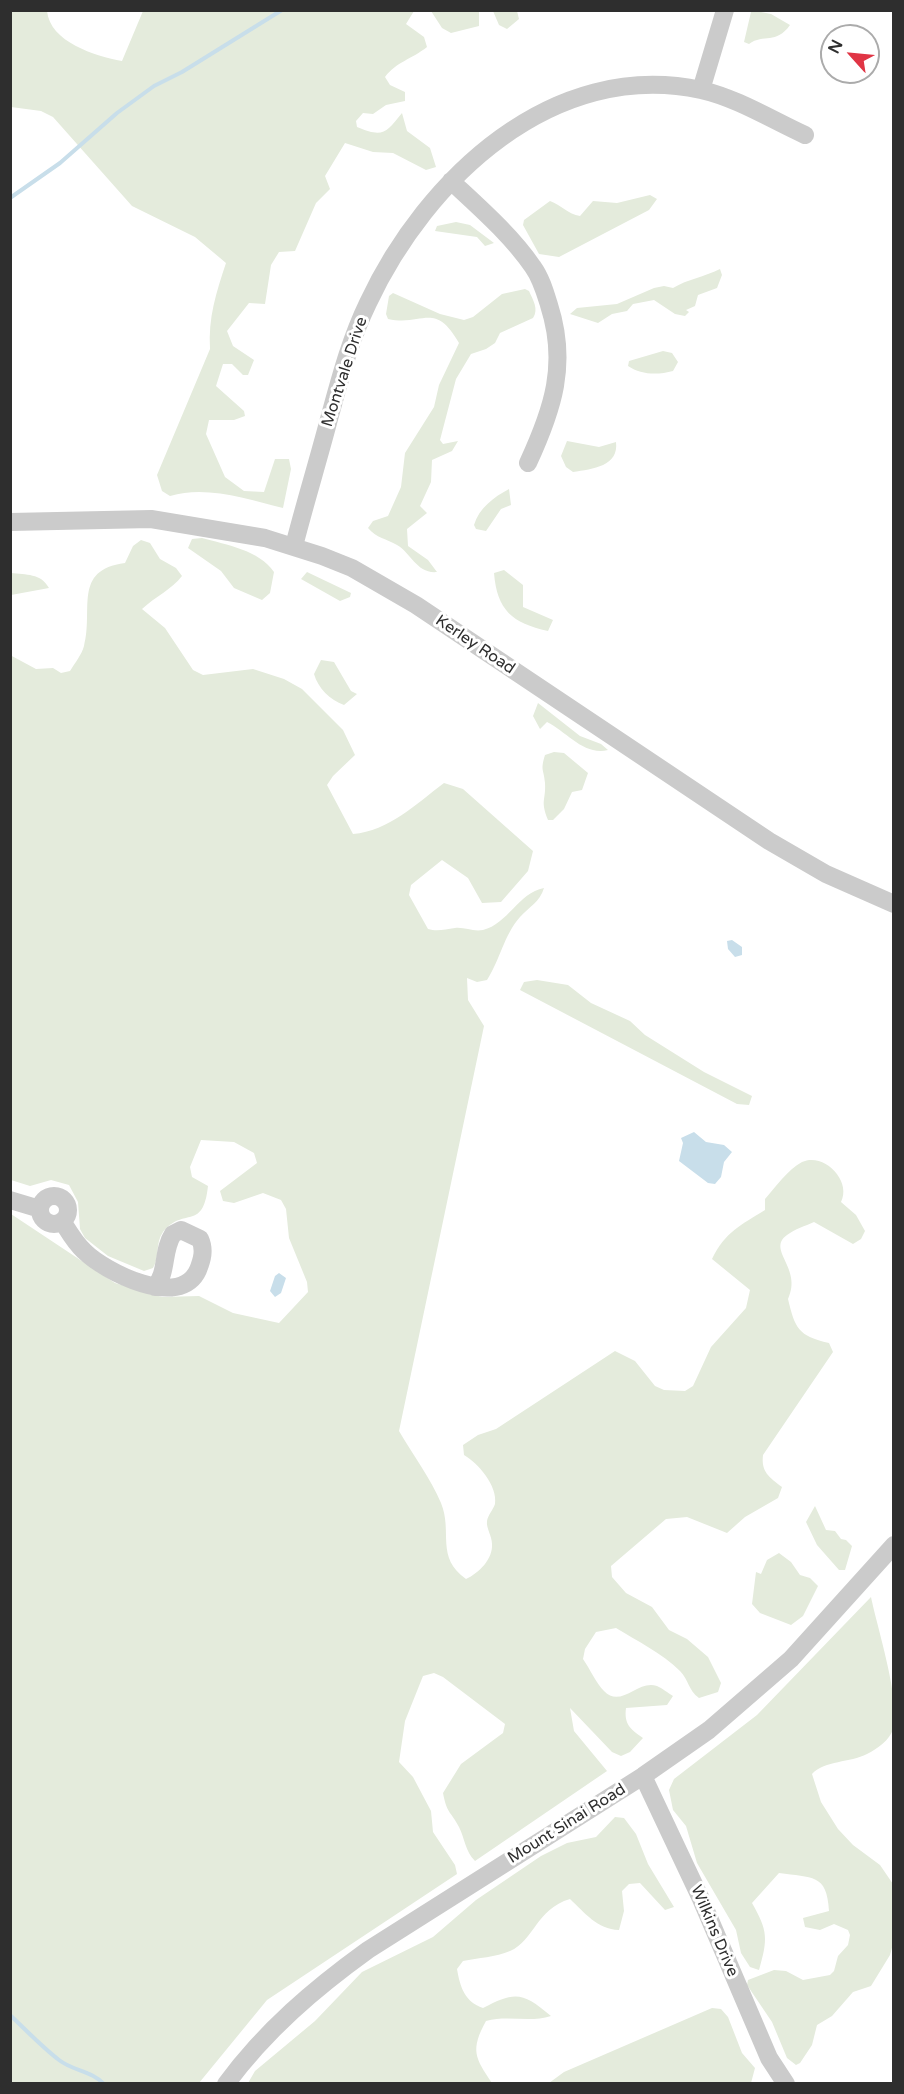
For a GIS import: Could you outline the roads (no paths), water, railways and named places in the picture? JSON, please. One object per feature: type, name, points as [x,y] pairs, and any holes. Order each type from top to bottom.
[{"type":"street","points":[[701,90],[725,10]]},
{"type":"street","name":"Montvale Drive","points":[[294,546],[345,360],[367,304],[400,244],[451,181],[514,127],[566,102],[625,88],[672,87],[701,90],[805,135]]},
{"type":"street","points":[[451,181],[517,246],[535,269],[553,316],[557,338],[557,384],[544,428],[528,464]]},
{"type":"street","name":"Kerley Road","points":[[10,522],[152,519],[221,529],[294,546],[352,568],[390,589],[769,841],[826,874],[894,904]]},
{"type":"street","points":[[10,1200],[40,1209],[47,1197],[61,1197],[68,1209],[62,1221],[84,1252],[102,1265],[155,1287]]},
{"type":"street","name":"Mount Sinai Road","points":[[226,2084],[271,2030],[329,1978],[368,1950],[643,1776],[709,1730],[752,1696],[791,1659],[894,1545]]},
{"type":"street","name":"Wilkins Drive","points":[[643,1776],[701,1899],[769,2058],[786,2084]]},
{"type":"water","points":[[732,940],[742,947],[742,955],[735,957],[728,949],[727,941]]},
{"type":"water","points":[[694,1132],[706,1142],[724,1145],[732,1152],[724,1162],[721,1177],[715,1184],[708,1183],[679,1161],[683,1143],[681,1138]]},
{"type":"water","points":[[279,1273],[286,1278],[281,1293],[275,1297],[270,1291],[275,1276]]},
{"type":"waterway","points":[[10,198],[60,163],[117,113],[154,86],[182,72],[282,10]]},
{"type":"waterway","points":[[10,2015],[59,2060],[94,2076],[104,2084]]}]
